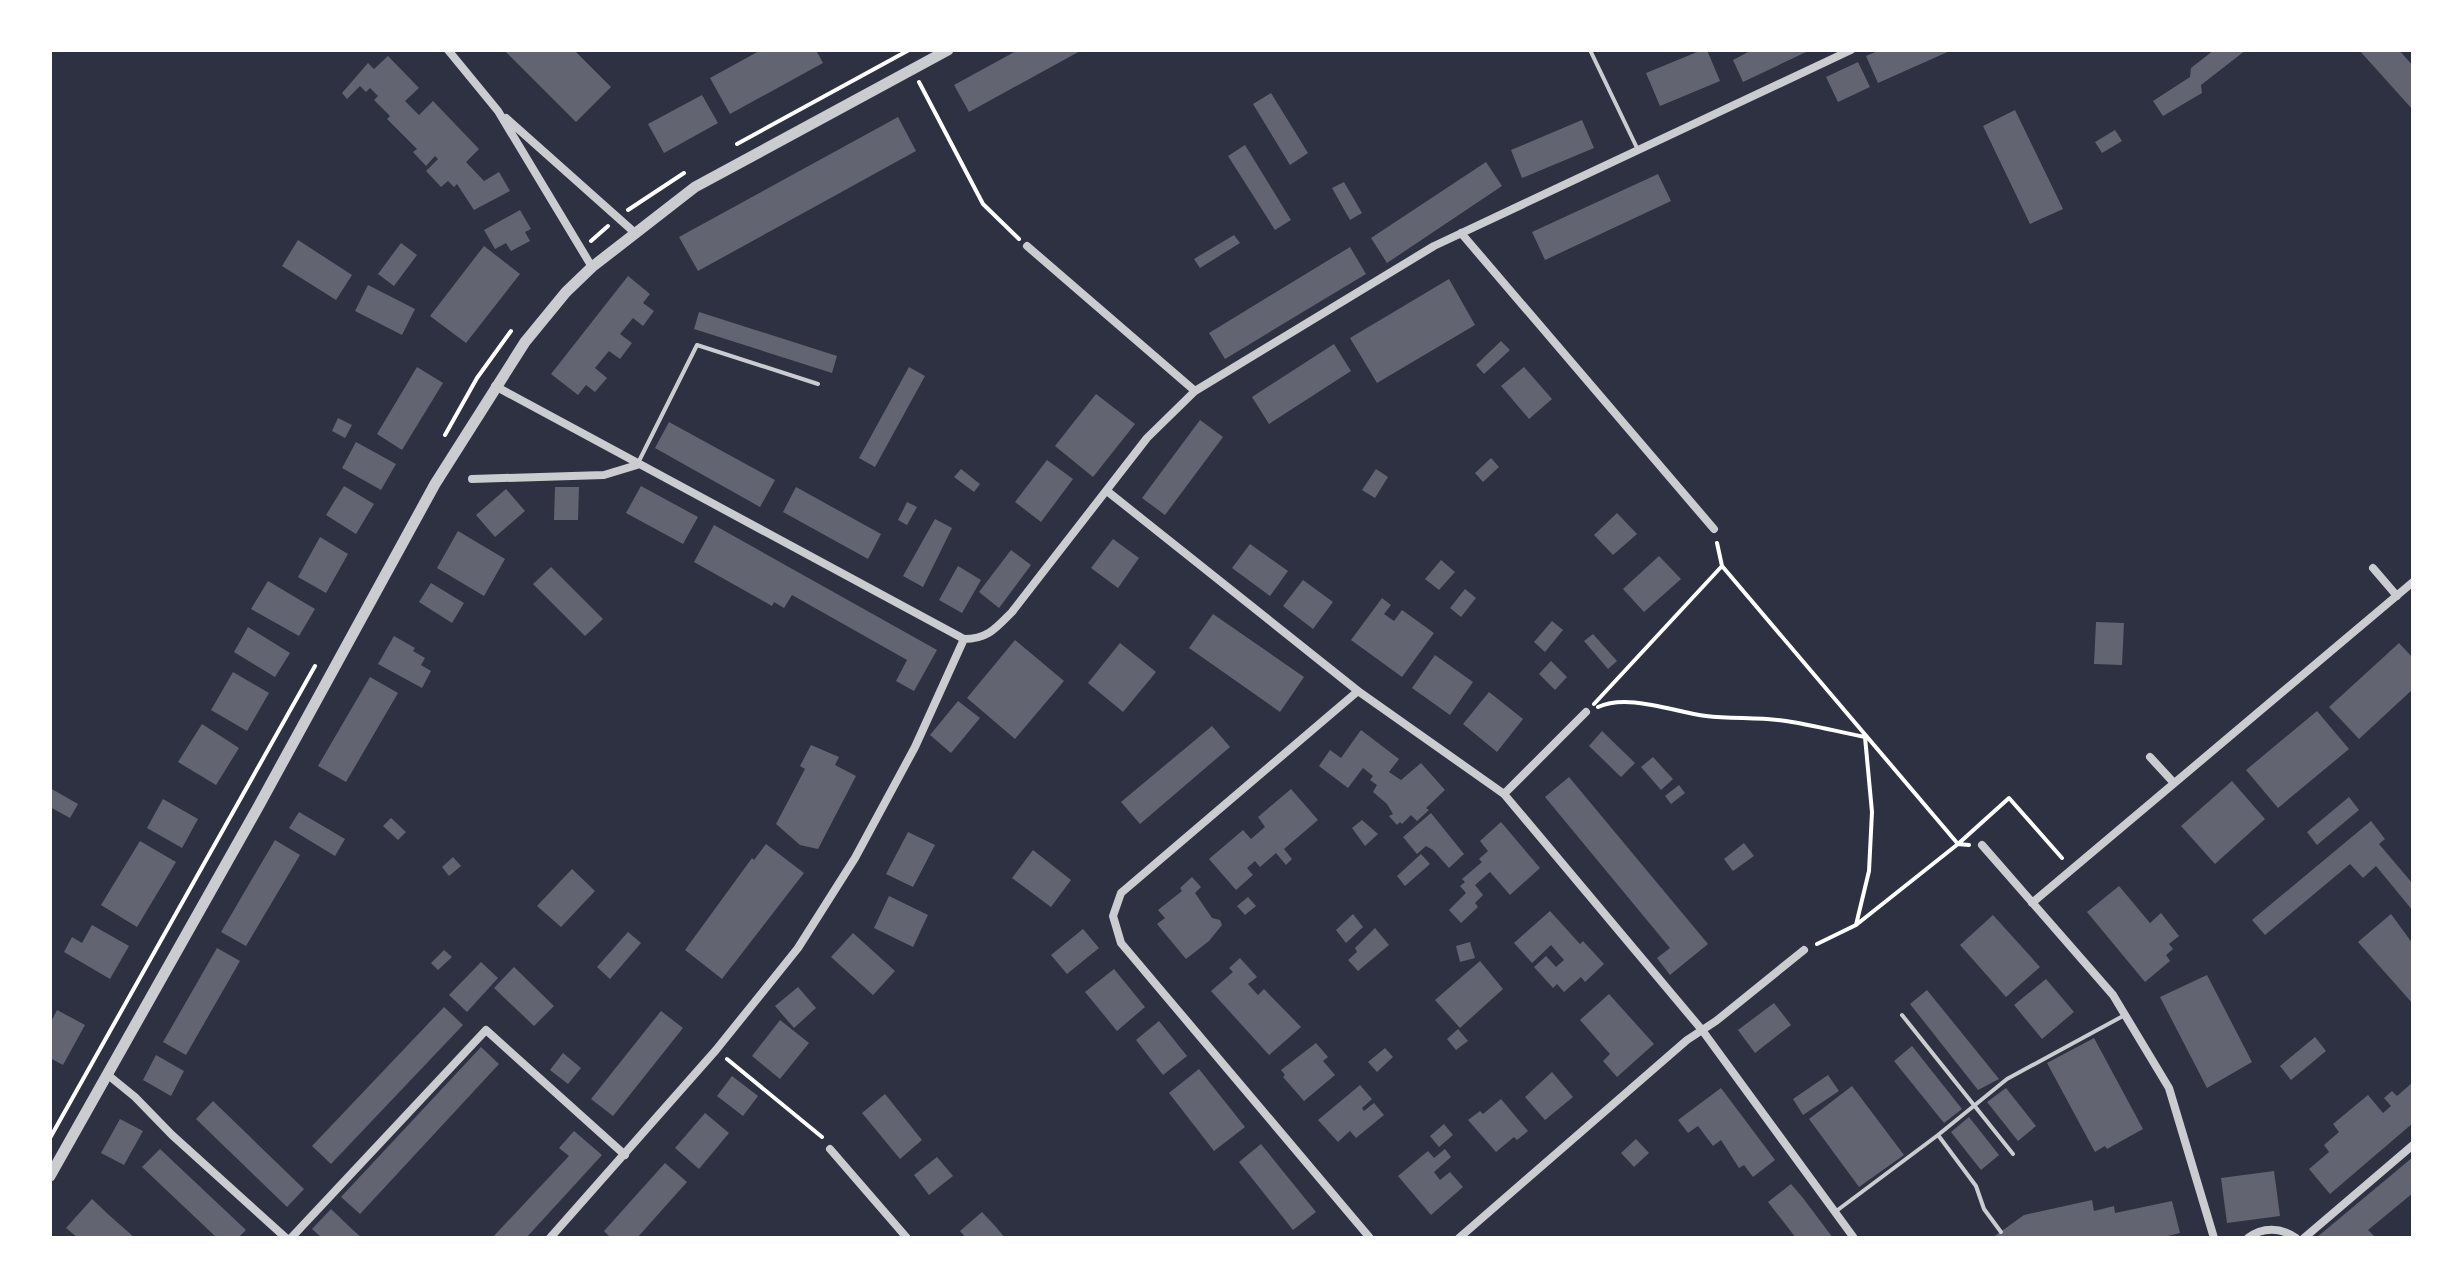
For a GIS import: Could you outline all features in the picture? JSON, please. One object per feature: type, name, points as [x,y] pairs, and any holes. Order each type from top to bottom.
[{"type":"street","points":[[448,50],[498,111],[592,267]]},
{"type":"street","points":[[50,1176],[435,484],[525,342],[566,292],[592,267],[695,187],[948,50]]},
{"type":"street","points":[[495,386],[964,639],[978,639],[994,630],[1012,612],[1147,438],[1195,391],[1434,246],[1851,50]]},
{"type":"street","points":[[498,111],[634,232]]},
{"type":"street","points":[[1461,233],[1714,529]]},
{"type":"street","points":[[1027,246],[1195,391]]},
{"type":"street","points":[[472,479],[604,475],[637,465]]},
{"type":"street","points":[[1107,491],[1358,691],[1504,794],[1702,1030],[1854,1238]]},
{"type":"street","points":[[2373,568],[2397,596]]},
{"type":"street","points":[[2032,903],[2413,582]]},
{"type":"street","points":[[550,1238],[716,1050],[798,948],[855,858],[915,747],[964,639]]},
{"type":"street","points":[[1358,691],[1121,893],[1113,916],[1121,943],[1370,1238]]},
{"type":"street","points":[[1504,794],[1586,712]]},
{"type":"street","points":[[2150,757],[2174,783]]},
{"type":"street","points":[[1982,845],[2113,995],[2126,1015],[2169,1088],[2214,1238]]},
{"type":"street","points":[[1459,1238],[1687,1040],[1804,950]]},
{"type":"street","points":[[108,1075],[289,1238],[486,1030],[625,1155]]},
{"type":"street","points":[[2304,1238],[2413,1145]]},
{"type":"street","points":[[830,1149],[907,1238]]},
{"type":"street","points":[[2248,1238],[2268,1229],[2296,1238]]},
{"type":"lane","points":[[1590,50],[1638,150]]},
{"type":"lane","points":[[637,465],[697,345],[818,384]]},
{"type":"lane","points":[[1902,1015],[2013,1154]]},
{"type":"lane","points":[[1835,1212],[2007,1079],[2126,1015]]},
{"type":"lane","points":[[1938,1135],[1976,1186],[1984,1209],[2001,1232]]},
{"type":"path","points":[[907,51],[913,69],[983,204],[1027,246]]},
{"type":"path","points":[[1714,529],[1722,566],[1865,737],[1958,844],[1982,845]]},
{"type":"path","points":[[1586,712],[1722,566]]},
{"type":"path","points":[[1586,712],[1612,701],[1632,702],[1728,719],[1784,721],[1865,737]]},
{"type":"path","points":[[1856,925],[1869,871],[1872,812],[1865,737]]},
{"type":"path","points":[[1804,950],[1856,925],[1958,844],[2009,798],[2071,870]]},
{"type":"path","points":[[716,1050],[820,1134],[830,1149]]},
{"type":"building","points":[[504,50],[574,50],[611,87],[576,122]]},
{"type":"building","points":[[761,50],[816,50],[823,63],[730,114],[710,78]]},
{"type":"building","points":[[1018,50],[1082,50],[969,112],[954,85]]},
{"type":"building","points":[[1707,50],[1720,81],[1660,106],[1646,73]]},
{"type":"building","points":[[1752,50],[1806,52],[1743,82],[1733,60]]},
{"type":"building","points":[[1880,50],[1952,50],[1878,83],[1866,56]]},
{"type":"building","points":[[2214,50],[2246,50],[2201,85],[2202,93],[2163,116],[2153,101],[2190,77],[2191,68]]},
{"type":"building","points":[[2359,50],[2399,50],[2413,66],[2413,110]]},
{"type":"building","points":[[388,56],[419,88],[405,101],[419,115],[433,101],[479,149],[466,162],[484,181],[499,172],[510,191],[474,210],[457,184],[454,187],[448,181],[441,187],[426,171],[438,159],[435,156],[426,166],[413,152],[417,149],[387,119],[390,116],[374,100],[378,96],[370,88],[366,92],[360,86],[347,99],[342,93],[368,63],[374,69]]},
{"type":"building","points":[[1858,62],[1870,87],[1838,102],[1826,77]]},
{"type":"building","points":[[1271,93],[1308,153],[1290,165],[1253,104]]},
{"type":"building","points":[[702,95],[718,123],[664,153],[648,124]]},
{"type":"building","points":[[2015,110],[2063,209],[2030,224],[1983,126]]},
{"type":"building","points":[[898,117],[916,151],[698,271],[679,237]]},
{"type":"building","points":[[1582,120],[1594,148],[1522,178],[1511,150]]},
{"type":"building","points":[[2115,130],[2122,141],[2102,153],[2095,142]]},
{"type":"building","points":[[1245,145],[1291,220],[1275,230],[1228,156]]},
{"type":"building","points":[[1486,162],[1502,186],[1387,263],[1371,238]]},
{"type":"building","points":[[1658,174],[1671,201],[1545,260],[1532,232]]},
{"type":"building","points":[[1344,182],[1362,213],[1350,220],[1332,188]]},
{"type":"building","points":[[520,210],[531,229],[525,232],[530,241],[511,251],[506,243],[495,249],[484,230]]},
{"type":"building","points":[[1234,235],[1240,243],[1200,268],[1194,259]]},
{"type":"building","points":[[298,240],[352,275],[336,300],[282,266]]},
{"type":"building","points":[[401,243],[417,255],[394,286],[378,274]]},
{"type":"building","points":[[484,246],[520,274],[466,343],[430,316]]},
{"type":"building","points":[[1350,247],[1366,274],[1225,359],[1209,333]]},
{"type":"building","points":[[628,276],[650,294],[643,303],[654,311],[643,326],[633,318],[620,334],[632,343],[620,359],[609,351],[595,368],[607,378],[595,392],[586,385],[578,395],[551,374]]},
{"type":"building","points":[[1449,279],[1475,325],[1377,383],[1350,338]]},
{"type":"building","points":[[368,285],[415,309],[402,335],[355,311]]},
{"type":"building","points":[[699,312],[837,356],[832,373],[694,329]]},
{"type":"building","points":[[1501,341],[1510,350],[1484,374],[1476,365]]},
{"type":"building","points":[[1334,344],[1351,371],[1269,424],[1252,397]]},
{"type":"building","points":[[417,367],[443,383],[402,450],[377,434]]},
{"type":"building","points":[[909,367],[925,376],[875,467],[859,458]]},
{"type":"building","points":[[1524,367],[1552,399],[1529,419],[1501,386]]},
{"type":"building","points":[[1096,394],[1135,424],[1093,477],[1055,446]]},
{"type":"building","points":[[338,418],[352,425],[345,438],[332,431]]},
{"type":"building","points":[[1200,420],[1223,437],[1165,515],[1142,498]]},
{"type":"building","points":[[669,422],[775,480],[760,507],[655,448]]},
{"type":"building","points":[[356,442],[396,464],[381,490],[342,468]]},
{"type":"building","points":[[1491,458],[1499,467],[1483,482],[1475,473]]},
{"type":"building","points":[[1047,460],[1073,479],[1041,522],[1015,502]]},
{"type":"building","points":[[961,469],[980,484],[974,492],[954,477]]},
{"type":"building","points":[[1376,469],[1388,477],[1375,498],[1362,490]]},
{"type":"building","points":[[344,486],[374,504],[356,534],[326,515]]},
{"type":"building","points":[[641,486],[698,517],[683,544],[626,513]]},
{"type":"building","points":[[555,487],[579,487],[578,520],[554,520]]},
{"type":"building","points":[[796,487],[881,534],[868,559],[783,512]]},
{"type":"building","points":[[506,489],[525,511],[495,537],[476,515]]},
{"type":"building","points":[[907,502],[917,507],[907,525],[898,520]]},
{"type":"building","points":[[1617,513],[1637,534],[1613,555],[1594,535]]},
{"type":"building","points":[[935,519],[952,528],[923,587],[903,576]]},
{"type":"building","points":[[714,525],[937,650],[914,691],[896,681],[907,660],[792,595],[784,608],[774,602],[772,606],[694,562]]},
{"type":"building","points":[[458,531],[505,559],[484,596],[437,568]]},
{"type":"building","points":[[320,537],[348,554],[326,593],[298,577]]},
{"type":"building","points":[[1113,539],[1139,558],[1118,588],[1091,568]]},
{"type":"building","points":[[1250,544],[1288,571],[1270,596],[1232,568]]},
{"type":"building","points":[[1011,550],[1031,565],[999,608],[979,592]]},
{"type":"building","points":[[1659,556],[1681,579],[1644,612],[1623,589]]},
{"type":"building","points":[[1441,560],[1455,572],[1439,590],[1425,579]]},
{"type":"building","points":[[958,566],[981,580],[962,613],[939,600]]},
{"type":"building","points":[[551,567],[603,619],[585,636],[533,584]]},
{"type":"building","points":[[1303,580],[1333,602],[1313,629],[1283,606]]},
{"type":"building","points":[[268,581],[315,609],[299,636],[251,609]]},
{"type":"building","points":[[431,583],[464,603],[452,623],[419,602]]},
{"type":"building","points":[[1465,589],[1476,598],[1461,617],[1450,608]]},
{"type":"building","points":[[1382,598],[1391,605],[1384,614],[1394,621],[1402,610],[1434,633],[1402,677],[1351,640]]},
{"type":"building","points":[[1213,614],[1304,677],[1280,712],[1189,648]]},
{"type":"building","points":[[1552,621],[1563,630],[1545,652],[1534,642]]},
{"type":"building","points":[[2096,622],[2124,623],[2122,665],[2094,664]]},
{"type":"building","points":[[248,627],[290,653],[275,677],[234,652]]},
{"type":"building","points":[[1593,634],[1617,661],[1608,669],[1584,641]]},
{"type":"building","points":[[394,636],[425,658],[421,665],[431,671],[422,688],[378,664]]},
{"type":"building","points":[[1015,640],[1064,681],[1015,739],[967,698]]},
{"type":"building","points":[[1120,643],[1156,672],[1123,712],[1088,683]]},
{"type":"building","points":[[2399,643],[2413,658],[2413,689],[2359,739],[2329,707]]},
{"type":"building","points":[[1435,655],[1473,682],[1450,715],[1412,688]]},
{"type":"building","points":[[1551,661],[1567,677],[1555,690],[1539,674]]},
{"type":"building","points":[[233,672],[269,693],[247,731],[211,710]]},
{"type":"building","points":[[370,677],[398,693],[346,782],[318,766]]},
{"type":"building","points":[[1489,692],[1523,719],[1497,752],[1463,724]]},
{"type":"building","points":[[958,701],[980,718],[951,753],[930,735]]},
{"type":"building","points":[[2317,711],[2349,749],[2278,808],[2246,770]]},
{"type":"building","points":[[202,724],[239,748],[216,785],[178,762]]},
{"type":"building","points":[[1212,726],[1230,747],[1140,824],[1121,802]]},
{"type":"building","points":[[1361,730],[1399,759],[1389,772],[1401,780],[1421,763],[1445,790],[1417,821],[1411,815],[1397,825],[1389,816],[1393,814],[1387,804],[1373,792],[1377,785],[1370,780],[1373,776],[1363,768],[1348,788],[1319,766],[1330,750],[1341,758]]},
{"type":"building","points":[[1602,731],[1635,763],[1621,777],[1589,746]]},
{"type":"building","points":[[811,745],[839,757],[835,765],[856,776],[818,849],[800,845],[776,824],[805,769],[800,766]]},
{"type":"building","points":[[1653,757],[1673,779],[1661,790],[1641,767]]},
{"type":"building","points":[[1569,777],[1708,944],[1670,975],[1657,958],[1670,948],[1545,797]]},
{"type":"building","points":[[2232,781],[2265,819],[2215,864],[2181,826]]},
{"type":"building","points":[[1679,785],[1685,793],[1671,804],[1665,796]]},
{"type":"building","points":[[50,788],[78,804],[70,818],[50,807]]},
{"type":"building","points":[[1291,789],[1318,820],[1284,849],[1292,859],[1286,865],[1276,853],[1260,867],[1255,861],[1247,868],[1253,875],[1236,890],[1209,859],[1243,830],[1251,839],[1265,827],[1258,817]]},
{"type":"building","points":[[2349,797],[2359,810],[2317,845],[2307,832]]},
{"type":"building","points":[[163,799],[198,819],[182,848],[147,828]]},
{"type":"building","points":[[299,812],[345,839],[335,856],[289,828]]},
{"type":"building","points":[[1431,813],[1464,854],[1449,868],[1426,846],[1417,854],[1403,837]]},
{"type":"building","points":[[391,818],[406,832],[398,840],[383,826]]},
{"type":"building","points":[[1362,820],[1378,834],[1365,846],[1352,828]]},
{"type":"building","points":[[2371,821],[2385,839],[2379,844],[2413,884],[2413,911],[2376,866],[2363,878],[2350,864],[2265,935],[2252,920]]},
{"type":"building","points":[[1501,822],[1540,868],[1510,895],[1490,872],[1475,885],[1483,895],[1475,903],[1478,907],[1461,923],[1449,910],[1466,893],[1460,886],[1465,882],[1462,879],[1482,862],[1479,859],[1488,851],[1480,841]]},
{"type":"building","points":[[908,832],[935,845],[913,887],[886,874]]},
{"type":"building","points":[[275,840],[300,855],[246,946],[221,932]]},
{"type":"building","points":[[140,841],[176,862],[137,927],[101,905]]},
{"type":"building","points":[[1744,843],[1754,856],[1733,871],[1724,859]]},
{"type":"building","points":[[766,844],[804,873],[722,979],[685,950],[752,858],[754,860]]},
{"type":"building","points":[[1033,850],[1071,880],[1051,907],[1012,878]]},
{"type":"building","points":[[1421,854],[1430,864],[1405,886],[1397,876]]},
{"type":"building","points":[[453,857],[461,866],[449,876],[442,867]]},
{"type":"building","points":[[572,869],[595,891],[561,927],[537,906]]},
{"type":"building","points":[[1192,877],[1201,887],[1195,893],[1212,918],[1220,920],[1222,925],[1209,941],[1186,959],[1157,924],[1165,918],[1158,910],[1182,891],[1180,888]]},
{"type":"building","points":[[2119,886],[2150,923],[2161,913],[2179,936],[2169,944],[2173,949],[2166,955],[2170,961],[2145,982],[2087,912]]},
{"type":"building","points":[[889,896],[928,915],[913,947],[874,928]]},
{"type":"building","points":[[1248,897],[1256,906],[1245,915],[1237,906]]},
{"type":"building","points":[[1550,911],[1580,944],[1583,941],[1604,964],[1585,982],[1581,977],[1564,992],[1557,984],[1553,988],[1534,967],[1546,956],[1556,967],[1564,960],[1551,945],[1532,963],[1514,943]]},
{"type":"building","points":[[1353,914],[1363,927],[1346,943],[1336,930]]},
{"type":"building","points":[[2391,914],[2413,944],[2413,1004],[2358,942]]},
{"type":"building","points":[[1993,915],[2040,967],[2006,997],[1960,945]]},
{"type":"building","points":[[92,925],[129,946],[110,979],[64,952],[72,937],[82,943]]},
{"type":"building","points":[[1375,928],[1389,945],[1358,971],[1348,960]]},
{"type":"building","points":[[1083,929],[1099,948],[1067,974],[1051,955]]},
{"type":"building","points":[[628,932],[641,943],[610,979],[597,967]]},
{"type":"building","points":[[853,933],[895,971],[873,995],[831,957]]},
{"type":"building","points":[[1470,942],[1475,958],[1460,962],[1456,946]]},
{"type":"building","points":[[217,948],[240,961],[186,1055],[163,1042]]},
{"type":"building","points":[[444,950],[452,957],[438,970],[431,963]]},
{"type":"building","points":[[1240,958],[1257,977],[1248,984],[1258,995],[1264,989],[1301,1027],[1269,1055],[1211,991],[1233,972],[1229,968]]},
{"type":"building","points":[[1480,961],[1503,989],[1460,1028],[1435,1000]]},
{"type":"building","points":[[481,962],[498,978],[467,1012],[449,995]]},
{"type":"building","points":[[514,967],[554,1006],[534,1026],[494,988]]},
{"type":"building","points":[[1114,969],[1145,1007],[1117,1031],[1085,992]]},
{"type":"building","points":[[2207,975],[2252,1062],[2207,1088],[2160,997]]},
{"type":"building","points":[[2046,979],[2074,1012],[2042,1039],[2014,1005]]},
{"type":"building","points":[[798,987],[816,1008],[794,1028],[775,1006]]},
{"type":"building","points":[[1927,990],[1999,1079],[1978,1090],[1910,1004]]},
{"type":"building","points":[[1609,994],[1654,1044],[1617,1077],[1603,1061],[1610,1054],[1580,1020]]},
{"type":"building","points":[[1774,1003],[1791,1025],[1755,1053],[1738,1030]]},
{"type":"building","points":[[444,1007],[463,1025],[331,1164],[312,1146]]},
{"type":"building","points":[[57,1010],[85,1025],[63,1065],[50,1058],[50,1024]]},
{"type":"building","points":[[661,1011],[683,1028],[613,1116],[591,1099]]},
{"type":"building","points":[[780,1020],[809,1043],[780,1079],[752,1056]]},
{"type":"building","points":[[1159,1021],[1187,1056],[1163,1075],[1136,1040]]},
{"type":"building","points":[[1458,1029],[1468,1041],[1456,1050],[1447,1039]]},
{"type":"building","points":[[2315,1037],[2326,1051],[2291,1080],[2280,1066]]},
{"type":"building","points":[[2094,1038],[2143,1129],[2107,1149],[2105,1146],[2095,1152],[2047,1063]]},
{"type":"building","points":[[1316,1043],[1328,1057],[1323,1061],[1335,1075],[1304,1101],[1283,1077],[1285,1075],[1281,1070]]},
{"type":"building","points":[[1912,1046],[1962,1109],[1944,1123],[1894,1061]]},
{"type":"building","points":[[481,1047],[499,1064],[360,1214],[341,1197]]},
{"type":"building","points":[[1385,1048],[1393,1057],[1377,1072],[1368,1062]]},
{"type":"building","points":[[563,1053],[581,1068],[568,1084],[550,1070]]},
{"type":"building","points":[[156,1055],[184,1071],[171,1096],[143,1080]]},
{"type":"building","points":[[1199,1069],[1245,1127],[1214,1151],[1169,1093]]},
{"type":"building","points":[[1552,1072],[1573,1097],[1545,1120],[1525,1097]]},
{"type":"building","points":[[1828,1075],[1839,1091],[1803,1115],[1793,1099]]},
{"type":"building","points":[[732,1076],[758,1096],[743,1116],[717,1096]]},
{"type":"building","points":[[2413,1082],[2413,1123],[2330,1194],[2309,1169],[2329,1152],[2324,1145],[2339,1132],[2333,1124],[2368,1095],[2383,1113],[2391,1106],[2384,1098],[2392,1091],[2397,1096]]},
{"type":"building","points":[[1360,1085],[1372,1099],[1362,1108],[1364,1111],[1374,1103],[1384,1115],[1356,1138],[1350,1131],[1338,1142],[1318,1120]]},
{"type":"building","points":[[1852,1086],[1904,1155],[1859,1187],[1809,1119]]},
{"type":"building","points":[[1721,1088],[1775,1160],[1753,1177],[1744,1165],[1739,1168],[1721,1140],[1713,1146],[1698,1126],[1688,1133],[1678,1120]]},
{"type":"building","points":[[2006,1088],[2036,1126],[2018,1141],[1987,1102]]},
{"type":"building","points":[[885,1094],[922,1140],[900,1159],[862,1113]]},
{"type":"building","points":[[1501,1099],[1528,1131],[1517,1140],[1514,1137],[1496,1152],[1468,1120],[1480,1111],[1483,1114]]},
{"type":"building","points":[[213,1101],[304,1189],[287,1207],[196,1119]]},
{"type":"building","points":[[705,1113],[729,1133],[699,1169],[675,1148]]},
{"type":"building","points":[[1969,1117],[1999,1155],[1981,1170],[1951,1132]]},
{"type":"building","points":[[120,1119],[143,1131],[124,1165],[101,1153]]},
{"type":"building","points":[[1444,1124],[1453,1135],[1439,1147],[1430,1136]]},
{"type":"building","points":[[574,1131],[602,1155],[526,1238],[492,1238],[569,1156],[559,1148]]},
{"type":"building","points":[[1636,1139],[1649,1153],[1634,1167],[1621,1153]]},
{"type":"building","points":[[1261,1144],[1316,1212],[1293,1230],[1239,1162]]},
{"type":"building","points":[[160,1149],[246,1230],[238,1238],[217,1238],[142,1167]]},
{"type":"building","points":[[1445,1149],[1451,1157],[1434,1172],[1440,1180],[1450,1172],[1463,1187],[1431,1215],[1398,1176],[1428,1151],[1434,1158]]},
{"type":"building","points":[[937,1157],[953,1176],[929,1195],[914,1175]]},
{"type":"building","points":[[2413,1157],[2413,1193],[2368,1230],[2376,1238],[2316,1238]]},
{"type":"building","points":[[665,1163],[687,1182],[637,1238],[611,1238],[604,1231]]},
{"type":"building","points":[[2274,1171],[2280,1216],[2227,1223],[2221,1178]]},
{"type":"building","points":[[1791,1184],[1833,1238],[1796,1238],[1768,1202]]},
{"type":"building","points":[[92,1199],[135,1238],[78,1238],[66,1228]]},
{"type":"building","points":[[2092,1200],[2094,1211],[2114,1206],[2115,1213],[2172,1201],[2180,1233],[2160,1238],[1992,1238],[2024,1215]]},
{"type":"building","points":[[331,1209],[362,1238],[322,1238],[312,1229]]},
{"type":"building","points":[[982,1212],[1005,1238],[966,1238],[960,1231]]}]
